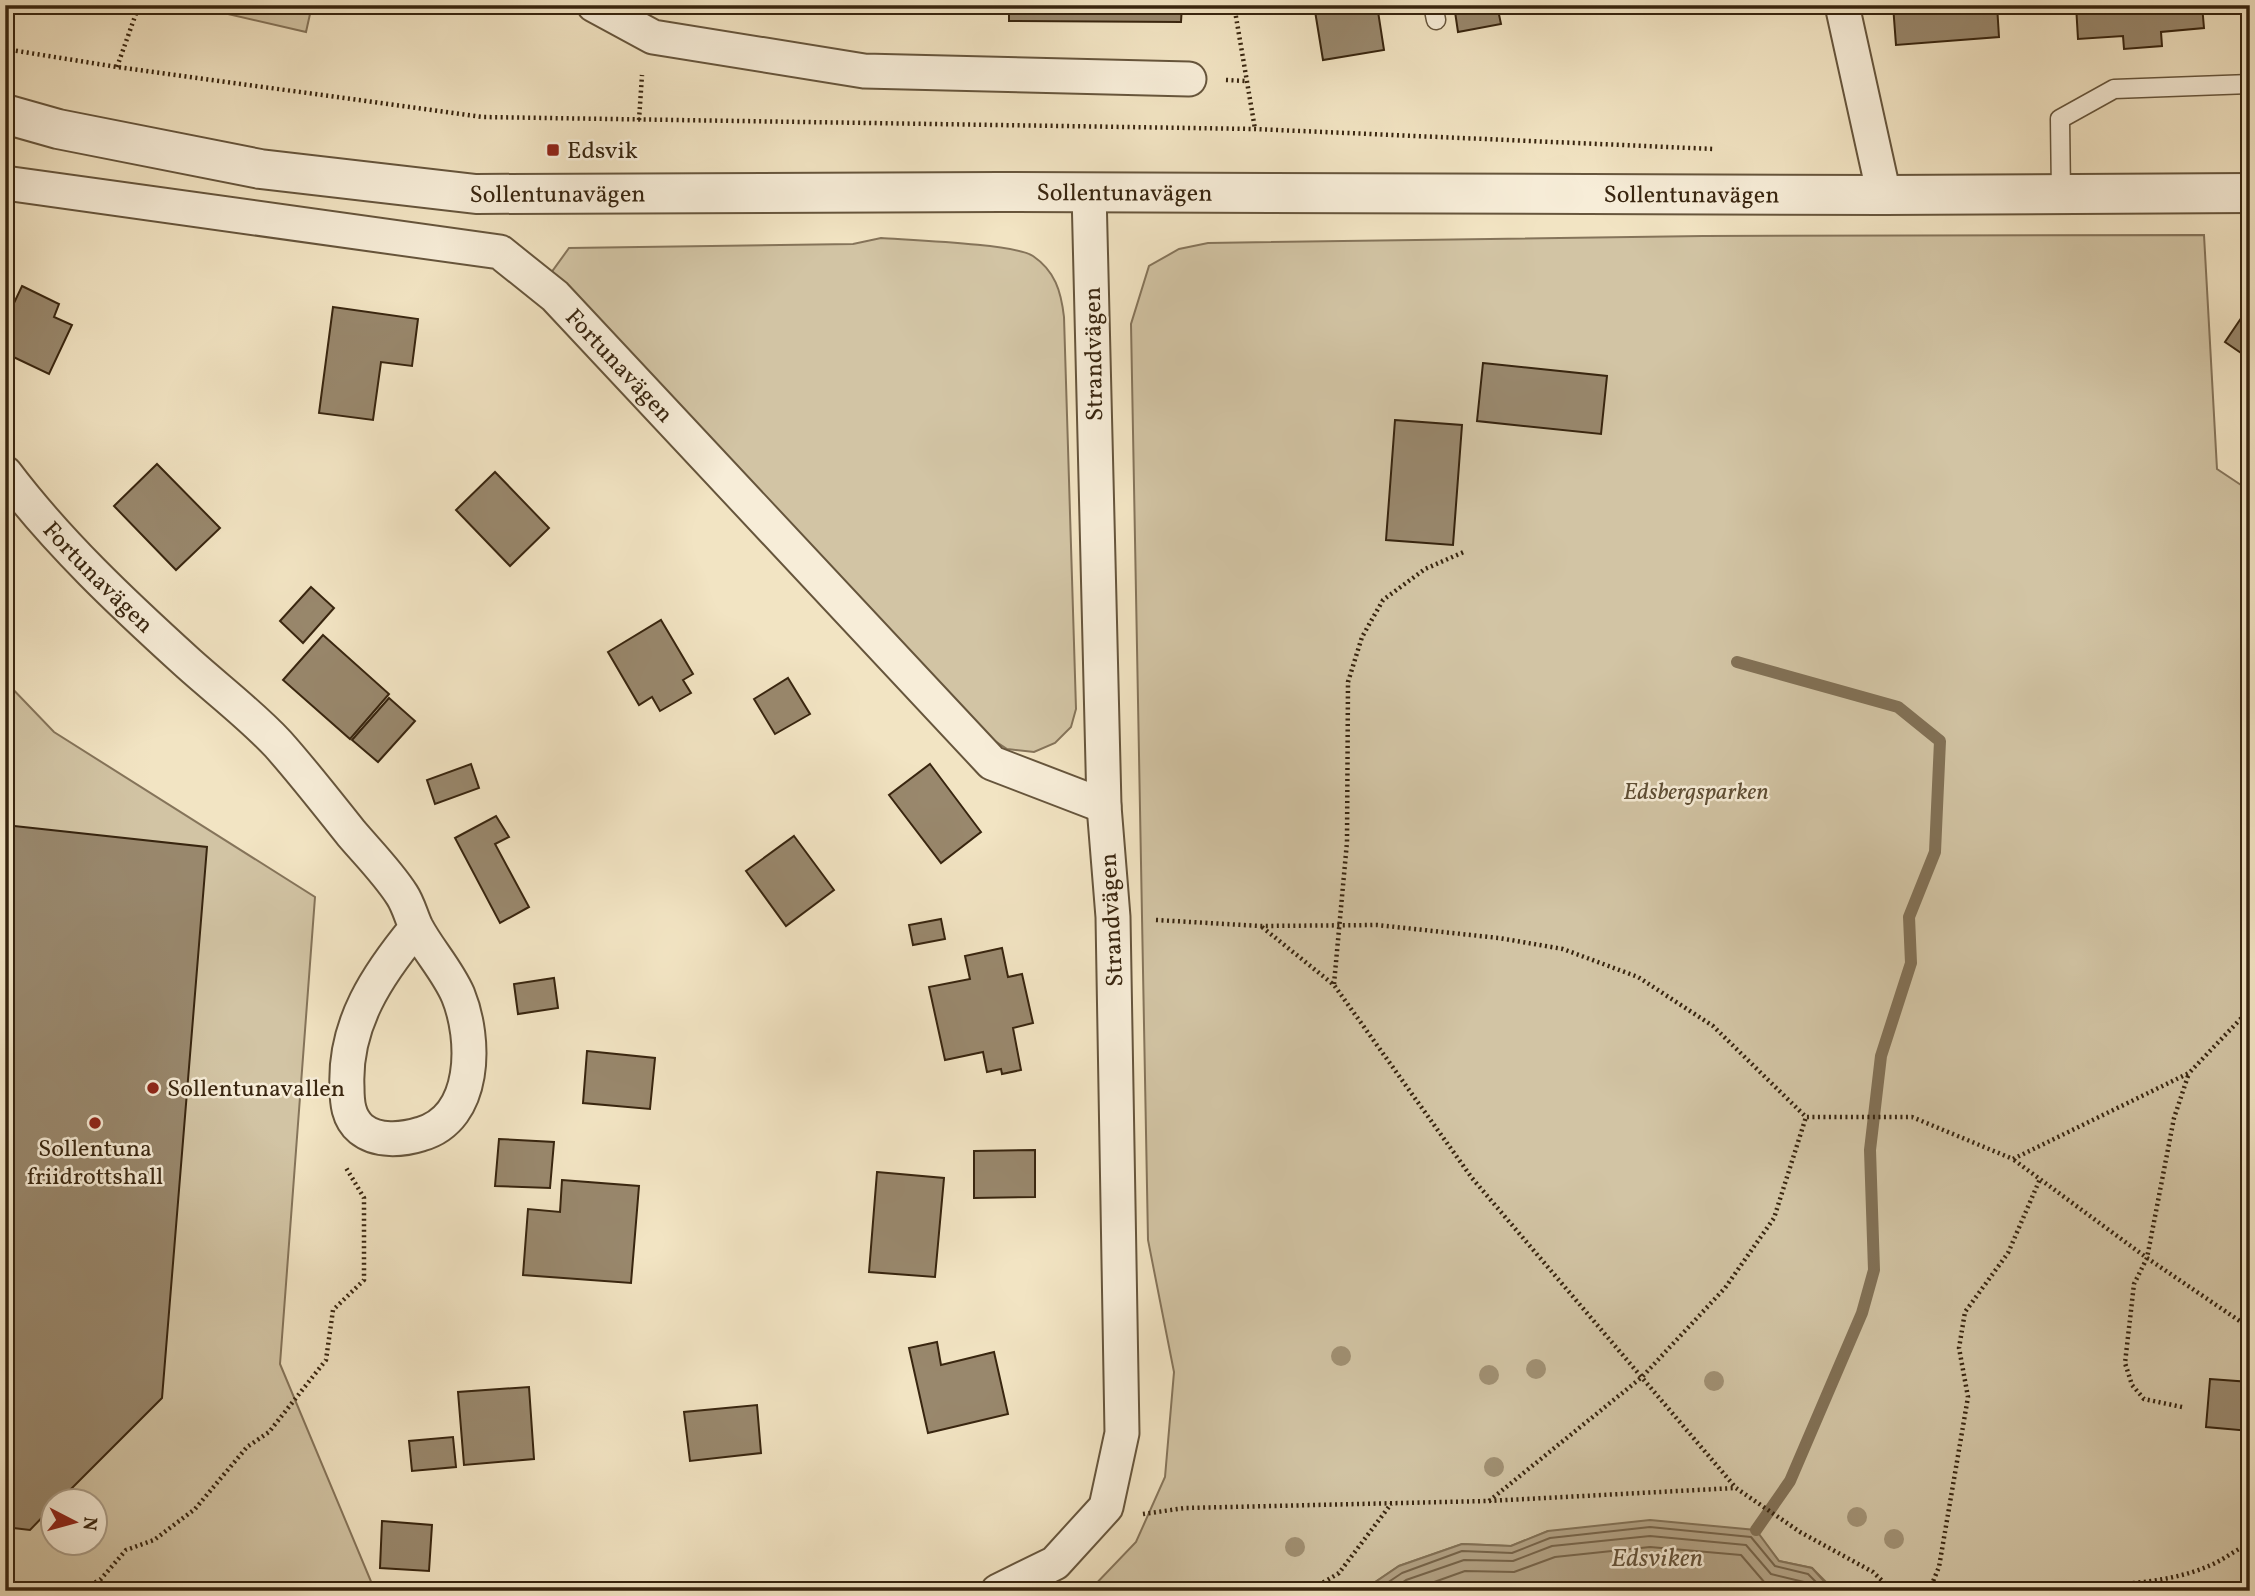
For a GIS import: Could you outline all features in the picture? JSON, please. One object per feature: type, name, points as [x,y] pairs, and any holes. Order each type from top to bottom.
[{"type":"street","points":[[594,5],[653,37],[863,71],[1189,79]]},
{"type":"street","points":[[1842,5],[1884,195]]},
{"type":"street","name":"Sollentunavägen","points":[[5,114],[58,129],[260,169],[476,194],[1089,192],[1884,195],[2250,192]]},
{"type":"street","name":"Fortunavägen","points":[[5,183],[500,252],[555,296],[992,763],[1104,806]]},
{"type":"street","name":"Strandvägen","points":[[998,1591],[1055,1563],[1106,1507],[1122,1433],[1113,917],[1104,806],[1089,192]]},
{"type":"street","name":"Fortunavägen","points":[[5,473],[29,505],[128,609],[276,743],[403,896],[416,928],[458,995],[464,1018],[469,1065],[458,1105],[449,1118],[437,1128],[403,1139],[370,1135],[352,1118],[348,1105]]},
{"type":"street","points":[[348,1105],[348,1057],[360,1012],[388,962],[416,928]]},
{"type":"lane","points":[[2061,194],[2060,119],[2114,89],[2250,84]]},
{"type":"path","points":[[117,67],[139,5]]},
{"type":"path","points":[[1234,5],[1255,129]]},
{"type":"path","points":[[5,49],[483,117],[1255,129],[1722,150]]},
{"type":"path","points":[[1334,985],[1347,842],[1348,682],[1362,637],[1383,600],[1425,569],[1466,551]]},
{"type":"path","points":[[1156,920],[1261,926],[1340,924],[1426,929],[1563,949],[1638,977],[1713,1026],[1806,1117],[1912,1117],[2014,1159],[2147,1258],[2250,1328]]},
{"type":"path","points":[[1261,926],[1334,985],[1472,1178],[1736,1488],[1800,1532],[1873,1572],[1894,1591]]},
{"type":"path","points":[[2014,1159],[2189,1073],[2250,1009]]},
{"type":"path","points":[[2182,1407],[2144,1399],[2132,1385],[2125,1363],[2134,1284],[2147,1258],[2174,1118],[2189,1073]]},
{"type":"path","points":[[81,1591],[101,1579],[126,1550],[154,1540],[195,1509],[247,1447],[270,1432],[327,1360],[333,1310],[364,1280],[364,1198],[342,1162],[348,1105]]},
{"type":"path","points":[[1488,1501],[1642,1377],[1725,1288],[1774,1218],[1806,1117]]},
{"type":"path","points":[[1929,1591],[1939,1567],[1968,1398],[1959,1348],[1965,1312],[2008,1254],[2040,1180]]},
{"type":"path","points":[[1139,1514],[1185,1508],[1488,1501],[1736,1488]]},
{"type":"path","points":[[1309,1591],[1339,1573],[1392,1504]]},
{"type":"path","points":[[2035,1591],[2043,1587],[2130,1584],[2170,1577],[2211,1565],[2250,1544]]},
{"type":"green space","points":[[189,5],[312,5],[306,32]]},
{"type":"green space","name":"Edsbergsparken","points":[[2204,235],[2217,469],[2250,491],[2250,1591],[1840,1591],[1831,1587],[1812,1568],[1779,1561],[1755,1530],[1548,1531],[1511,1546],[1462,1544],[1399,1566],[1362,1591],[1089,1591],[1136,1542],[1165,1477],[1174,1372],[1148,1240],[1131,324],[1149,266],[1179,249],[1208,243],[1703,236]]},
{"type":"green space","points":[[881,238],[936,241],[1023,252],[1033,256],[1047,268],[1059,290],[1064,317],[1076,709],[1071,727],[1055,743],[1034,752],[1007,749],[983,733],[551,273],[569,248],[853,244]]},
{"type":"green space","name":"Sollentunavallen","points":[[5,681],[54,732],[315,897],[280,1364],[375,1591],[5,1591]]},
{"type":"water","name":"Edsviken","points":[[1650,1520],[1756,1530],[1779,1561],[1812,1568],[1833,1591],[1362,1591],[1399,1566],[1462,1544],[1511,1546],[1548,1531]]},
{"type":"building","points":[[1009,5],[1182,5],[1181,22],[1009,21]]},
{"type":"building","points":[[1314,5],[1377,5],[1384,50],[1323,60]]},
{"type":"building","points":[[1454,5],[1497,5],[1501,24],[1458,32]]},
{"type":"building","points":[[1893,5],[1997,5],[1999,37],[1896,45]]},
{"type":"building","points":[[2076,5],[2202,5],[2204,28],[2161,32],[2162,46],[2124,49],[2123,36],[2078,39]]},
{"type":"building","points":[[22,286],[59,304],[54,317],[72,325],[49,374],[5,353],[5,322]]},
{"type":"building","points":[[2250,305],[2250,359],[2225,342]]},
{"type":"building","points":[[333,307],[418,319],[412,366],[381,362],[373,420],[319,413]]},
{"type":"building","points":[[1483,363],[1607,376],[1601,434],[1477,421]]},
{"type":"building","points":[[1395,420],[1462,425],[1453,545],[1386,540]]},
{"type":"building","points":[[157,464],[220,528],[176,570],[114,506]]},
{"type":"building","points":[[495,472],[549,528],[510,566],[456,510]]},
{"type":"building","points":[[311,587],[334,608],[303,643],[280,621]]},
{"type":"building","points":[[661,620],[693,674],[683,680],[691,693],[660,711],[652,697],[639,705],[608,652]]},
{"type":"building","points":[[323,635],[389,694],[350,739],[283,680]]},
{"type":"building","points":[[788,678],[810,714],[775,734],[754,699]]},
{"type":"building","points":[[389,698],[415,721],[378,762],[352,740]]},
{"type":"building","points":[[471,764],[479,788],[435,804],[427,780]]},
{"type":"building","points":[[930,764],[981,832],[941,863],[889,795]]},
{"type":"building","points":[[496,816],[509,837],[495,844],[529,907],[500,923],[455,838]]},
{"type":"building","name":"Sollentuna friidrottshall","points":[[5,825],[207,847],[162,1398],[72,1488],[38,1488],[38,1522],[30,1530],[5,1527]]},
{"type":"building","points":[[794,836],[834,890],[786,926],[746,871]]},
{"type":"building","points":[[941,919],[945,939],[913,945],[909,925]]},
{"type":"building","points":[[1002,948],[1008,977],[1022,974],[1033,1023],[1013,1028],[1021,1070],[1002,1074],[1001,1069],[987,1072],[983,1052],[945,1060],[929,987],[970,979],[965,956]]},
{"type":"building","points":[[554,978],[558,1008],[518,1014],[514,984]]},
{"type":"building","points":[[587,1051],[655,1058],[650,1109],[583,1103]]},
{"type":"building","points":[[499,1139],[554,1142],[550,1188],[495,1186]]},
{"type":"building","points":[[1035,1150],[1035,1197],[974,1198],[974,1151]]},
{"type":"building","points":[[877,1172],[944,1178],[935,1277],[869,1272]]},
{"type":"building","points":[[562,1180],[639,1186],[631,1283],[523,1275],[528,1209],[560,1212]]},
{"type":"building","points":[[937,1342],[941,1365],[994,1352],[1008,1414],[928,1433],[909,1348]]},
{"type":"building","points":[[2210,1379],[2250,1382],[2250,1431],[2206,1427]]},
{"type":"building","points":[[529,1387],[534,1459],[464,1465],[458,1392]]},
{"type":"building","points":[[757,1405],[761,1453],[690,1461],[684,1412]]},
{"type":"building","points":[[453,1437],[456,1467],[412,1471],[409,1441]]},
{"type":"building","points":[[382,1521],[432,1525],[429,1571],[380,1568]]},
{"type":"waterway","points":[[1737,662],[1898,707],[1940,741],[1935,852],[1909,917],[1911,963],[1881,1056],[1870,1150],[1874,1270],[1862,1313],[1790,1481],[1756,1530]]},
{"type":"place","name":"Edsvik","points":[[553,150]]},
{"type":"place","name":"Sollentunavallen","points":[[153,1088]]},
{"type":"place","name":"Sollentuna friidrottshall","points":[[95,1123]]}]
